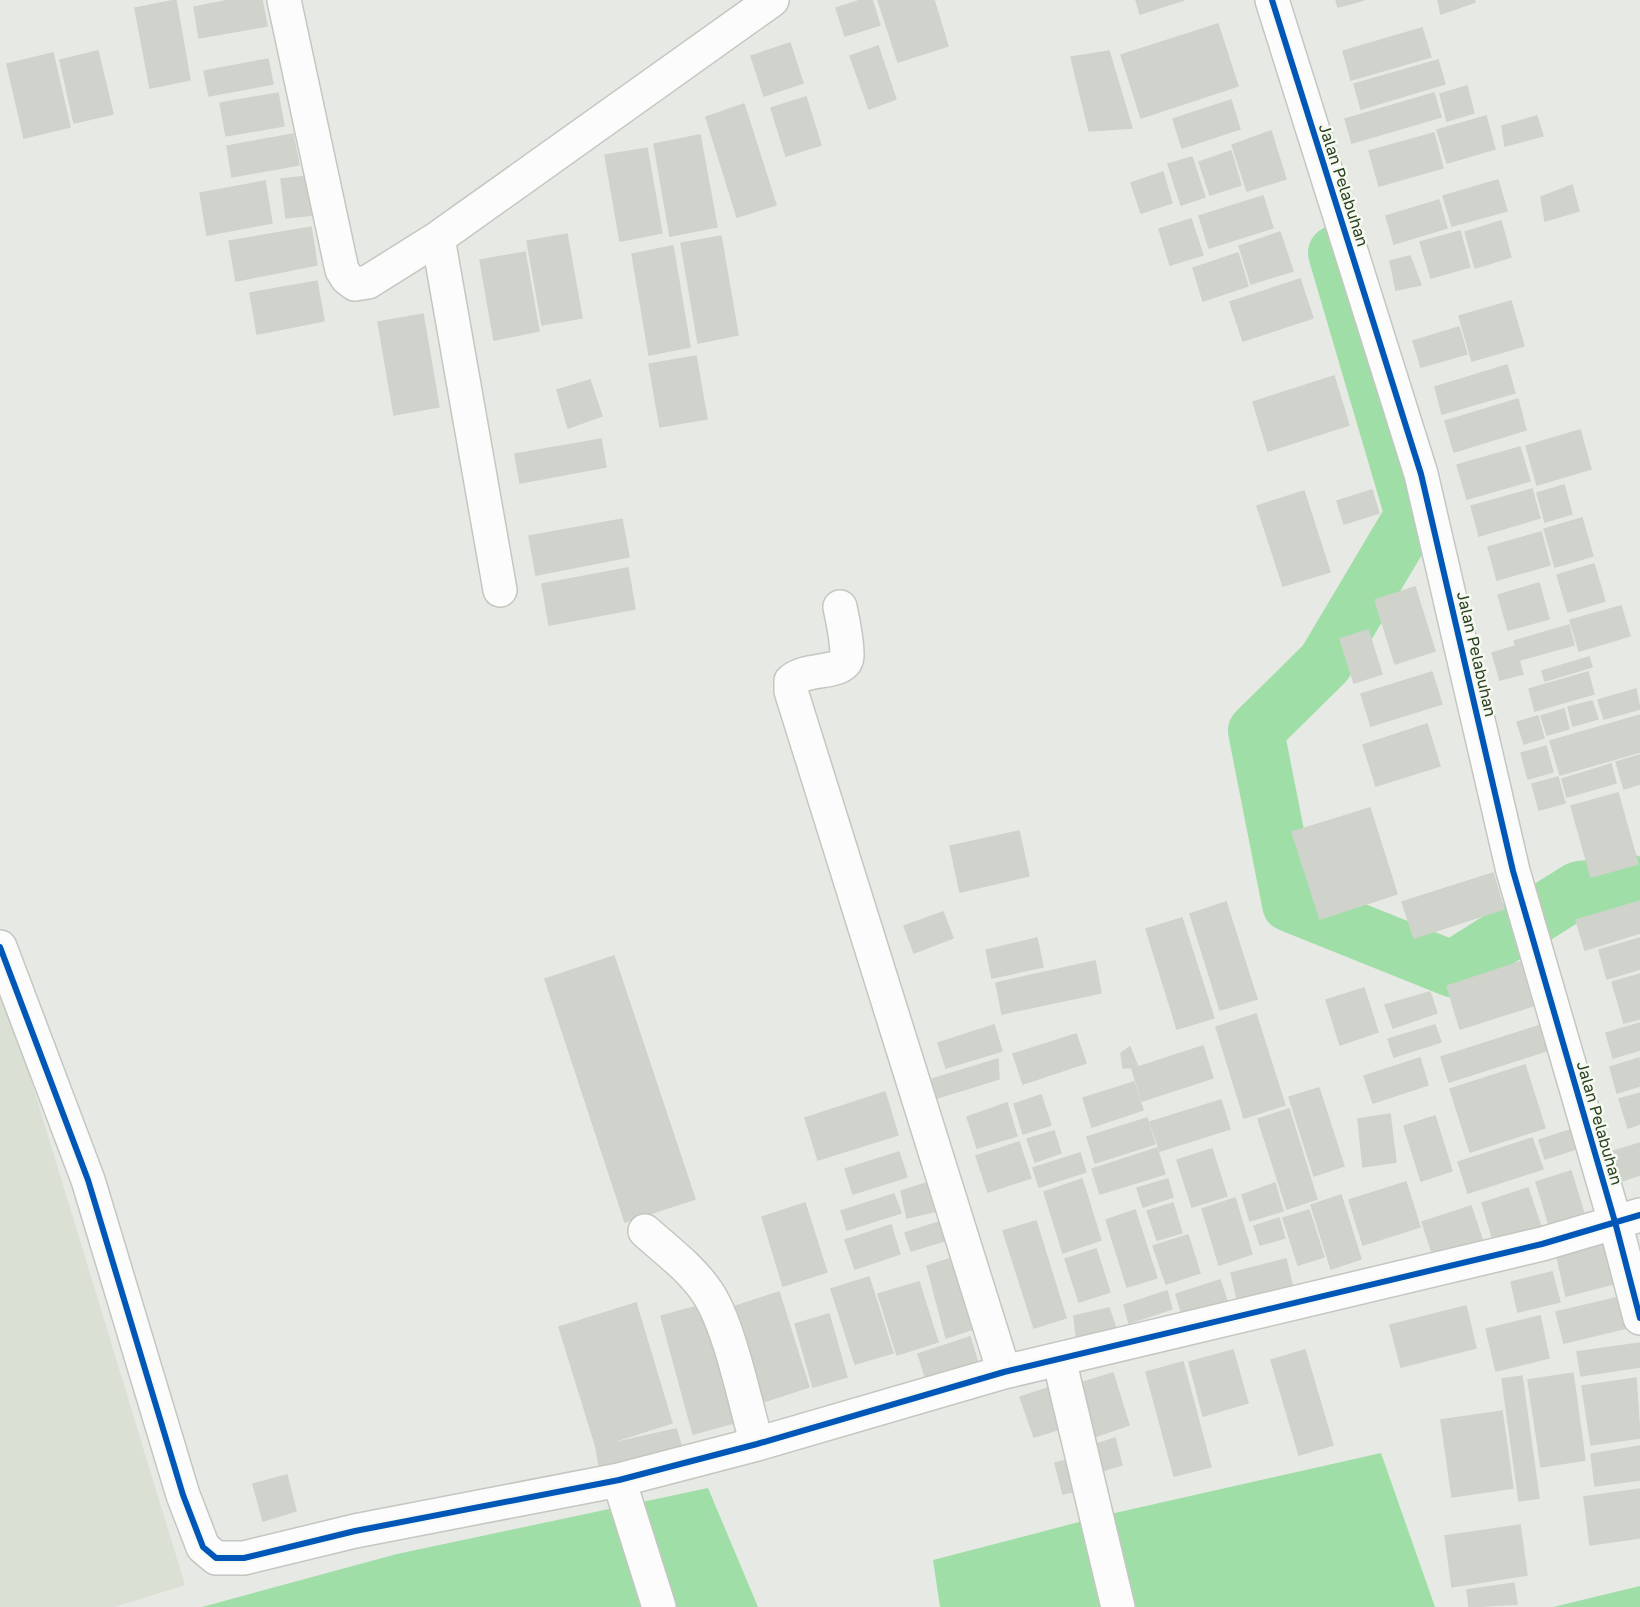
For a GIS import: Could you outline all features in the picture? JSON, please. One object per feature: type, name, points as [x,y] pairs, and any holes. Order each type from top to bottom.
[{"type":"street","points":[[284,0],[342,270],[355,284],[369,282],[438,238],[772,0]]},
{"type":"street","name":"Jalan Pelabuhan","points":[[1272,0],[1421,474],[1524,915],[1628,1219],[1640,1318]]},
{"type":"street","points":[[438,238],[500,590]]},
{"type":"street","points":[[840,607],[847,657],[843,665],[835,670],[799,674],[792,681],[791,691],[1004,1372]]},
{"type":"street","points":[[0,947],[88,1180],[183,1495],[203,1547],[216,1558],[244,1558],[355,1531],[619,1480],[757,1444],[1004,1372],[1531,1247],[1628,1219]]},
{"type":"street","points":[[645,1231],[693,1274],[708,1293],[720,1318],[757,1444]]},
{"type":"street","points":[[1059,1359],[1119,1607]]},
{"type":"street","points":[[619,1480],[659,1607]]},
{"type":"shaded area","points":[[0,978],[185,1585],[115,1607],[0,1607]]},
{"type":"shaded area","points":[[1381,1453],[1435,1607],[940,1607],[933,1560],[1106,1515]]},
{"type":"shaded area","points":[[708,1488],[758,1607],[202,1607],[397,1554]]},
{"type":"shaded area","points":[[1640,1586],[1640,1607],[1553,1607]]},
{"type":"building","points":[[176,0],[190,80],[150,88],[135,8]]},
{"type":"building","points":[[230,0],[262,0],[267,26],[199,38],[194,7]]},
{"type":"building","points":[[861,0],[872,0],[880,25],[845,36],[836,8]]},
{"type":"building","points":[[878,0],[934,0],[948,46],[898,62]]},
{"type":"building","points":[[1136,0],[1184,0],[1140,14]]},
{"type":"building","points":[[1336,0],[1364,0],[1338,7]]},
{"type":"building","points":[[1438,0],[1474,0],[1475,2],[1441,14]]},
{"type":"building","points":[[1218,24],[1238,86],[1141,118],[1121,55]]},
{"type":"building","points":[[1422,28],[1431,57],[1351,80],[1343,51]]},
{"type":"building","points":[[790,43],[803,83],[764,96],[751,56]]},
{"type":"building","points":[[878,46],[896,99],[869,109],[850,56]]},
{"type":"building","points":[[98,51],[113,114],[74,123],[60,60]]},
{"type":"building","points":[[1109,51],[1132,128],[1089,131],[1071,57]]},
{"type":"building","points":[[53,53],[70,127],[24,138],[7,64]]},
{"type":"building","points":[[268,59],[273,84],[209,96],[204,71]]},
{"type":"building","points":[[1438,60],[1445,84],[1361,109],[1354,84]]},
{"type":"building","points":[[1467,86],[1474,113],[1447,121],[1440,94]]},
{"type":"building","points":[[278,93],[284,126],[226,136],[220,103]]},
{"type":"building","points":[[1434,93],[1441,117],[1352,143],[1345,119]]},
{"type":"building","points":[[806,97],[821,145],[786,156],[771,108]]},
{"type":"building","points":[[1231,100],[1240,129],[1182,148],[1173,119]]},
{"type":"building","points":[[744,104],[776,205],[737,217],[706,117]]},
{"type":"building","points":[[1486,116],[1495,149],[1447,163],[1437,130]]},
{"type":"building","points":[[1537,116],[1543,136],[1505,146],[1502,126]]},
{"type":"building","points":[[1271,131],[1286,179],[1247,191],[1232,145]]},
{"type":"building","points":[[1434,133],[1443,168],[1379,186],[1369,151]]},
{"type":"building","points":[[293,134],[299,165],[232,177],[227,146]]},
{"type":"building","points":[[700,135],[717,227],[670,236],[654,144]]},
{"type":"building","points":[[647,148],[662,233],[620,241],[605,155]]},
{"type":"building","points":[[1231,151],[1241,185],[1210,195],[1199,162]]},
{"type":"building","points":[[1192,157],[1205,197],[1181,205],[1168,164]]},
{"type":"building","points":[[1163,172],[1172,203],[1141,213],[1131,183]]},
{"type":"building","points":[[308,176],[313,215],[286,218],[281,179]]},
{"type":"building","points":[[1498,180],[1507,211],[1452,226],[1443,196]]},
{"type":"building","points":[[265,181],[272,223],[207,235],[200,193]]},
{"type":"building","points":[[1572,185],[1579,211],[1545,221],[1541,197]]},
{"type":"building","points":[[1263,196],[1273,228],[1209,248],[1199,216]]},
{"type":"building","points":[[1439,200],[1447,228],[1394,244],[1386,216]]},
{"type":"building","points":[[1191,219],[1203,255],[1170,265],[1159,229]]},
{"type":"building","points":[[1501,221],[1511,257],[1475,268],[1465,232]]},
{"type":"building","points":[[311,227],[317,265],[236,281],[229,241]]},
{"type":"building","points":[[1460,231],[1470,267],[1431,278],[1420,242]]},
{"type":"building","points":[[1280,232],[1293,271],[1251,284],[1239,246]]},
{"type":"building","points":[[567,234],[582,318],[542,325],[527,241]]},
{"type":"building","points":[[721,236],[738,335],[698,343],[681,243]]},
{"type":"building","points":[[673,246],[690,347],[649,355],[632,254]]},
{"type":"building","points":[[525,252],[539,331],[494,340],[480,260]]},
{"type":"building","points":[[1238,253],[1248,286],[1203,301],[1193,268]]},
{"type":"building","points":[[1410,256],[1421,285],[1396,290],[1390,261]]},
{"type":"building","points":[[1300,279],[1313,318],[1243,341],[1230,302]]},
{"type":"building","points":[[317,281],[324,321],[257,334],[250,293]]},
{"type":"building","points":[[1511,301],[1524,346],[1472,361],[1459,316]]},
{"type":"building","points":[[423,314],[439,407],[394,415],[378,322]]},
{"type":"building","points":[[1459,327],[1467,354],[1421,367],[1413,341]]},
{"type":"building","points":[[696,356],[707,419],[660,427],[649,364]]},
{"type":"building","points":[[1507,365],[1515,393],[1442,414],[1435,387]]},
{"type":"building","points":[[1334,376],[1349,425],[1268,451],[1253,402]]},
{"type":"building","points":[[590,380],[602,416],[568,428],[557,390]]},
{"type":"building","points":[[1518,399],[1526,430],[1454,452],[1445,421]]},
{"type":"building","points":[[1580,430],[1591,469],[1537,485],[1526,446]]},
{"type":"building","points":[[601,439],[606,467],[520,483],[515,454]]},
{"type":"building","points":[[1520,447],[1530,481],[1467,499],[1457,465]]},
{"type":"building","points":[[1564,485],[1572,514],[1545,522],[1537,493]]},
{"type":"building","points":[[1532,489],[1540,518],[1479,536],[1471,506]]},
{"type":"building","points":[[1372,490],[1379,513],[1344,524],[1337,501]]},
{"type":"building","points":[[1304,491],[1330,572],[1283,586],[1257,506]]},
{"type":"building","points":[[1582,518],[1593,556],[1555,567],[1544,529]]},
{"type":"building","points":[[622,519],[629,557],[536,575],[529,536]]},
{"type":"building","points":[[1541,532],[1550,565],[1497,580],[1488,547]]},
{"type":"building","points":[[1594,564],[1605,601],[1568,612],[1557,575]]},
{"type":"building","points":[[628,568],[635,609],[549,625],[542,584]]},
{"type":"building","points":[[1539,583],[1549,619],[1508,630],[1498,595]]},
{"type":"building","points":[[1415,587],[1435,651],[1395,664],[1375,600]]},
{"type":"building","points":[[1621,606],[1630,636],[1579,651],[1570,620]]},
{"type":"building","points":[[1569,625],[1574,645],[1520,660],[1514,641]]},
{"type":"building","points":[[1368,630],[1382,674],[1354,683],[1340,639]]},
{"type":"building","points":[[1515,646],[1523,674],[1500,680],[1492,653]]},
{"type":"building","points":[[1589,657],[1592,667],[1545,681],[1542,671]]},
{"type":"building","points":[[1432,672],[1442,704],[1371,726],[1361,694]]},
{"type":"building","points":[[1588,672],[1594,694],[1535,711],[1529,689]]},
{"type":"building","points":[[1636,689],[1640,709],[1604,719],[1598,700]]},
{"type":"building","points":[[1592,701],[1598,719],[1573,726],[1568,707]]},
{"type":"building","points":[[1564,709],[1569,729],[1547,735],[1541,716]]},
{"type":"building","points":[[1640,715],[1640,752],[1560,775],[1550,741]]},
{"type":"building","points":[[1538,716],[1544,738],[1524,744],[1517,722]]},
{"type":"building","points":[[1427,724],[1440,766],[1376,786],[1363,745]]},
{"type":"building","points":[[1546,746],[1553,772],[1528,779],[1521,753]]},
{"type":"building","points":[[1640,755],[1640,784],[1624,789],[1616,762]]},
{"type":"building","points":[[1611,764],[1616,783],[1567,797],[1562,779]]},
{"type":"building","points":[[1558,777],[1565,803],[1539,810],[1532,784]]},
{"type":"building","points":[[1618,793],[1638,864],[1591,877],[1571,806]]},
{"type":"building","points":[[1370,808],[1397,894],[1320,919],[1292,832]]},
{"type":"building","points":[[1019,831],[1029,876],[960,892],[950,846]]},
{"type":"building","points":[[1493,873],[1504,909],[1414,938],[1402,902]]},
{"type":"building","points":[[1640,901],[1640,933],[1585,950],[1576,920]]},
{"type":"building","points":[[1226,902],[1257,999],[1220,1010],[1190,914]]},
{"type":"building","points":[[943,912],[953,938],[914,953],[904,926]]},
{"type":"building","points":[[1182,918],[1214,1018],[1177,1029],[1146,929]]},
{"type":"building","points":[[1037,938],[1043,967],[992,978],[986,950]]},
{"type":"building","points":[[1640,938],[1640,969],[1607,979],[1599,950]]},
{"type":"building","points":[[614,956],[695,1199],[625,1222],[545,979]]},
{"type":"building","points":[[1095,961],[1101,993],[1002,1014],[996,983]]},
{"type":"building","points":[[1520,962],[1533,1006],[1460,1029],[1447,986]]},
{"type":"building","points":[[1640,974],[1640,1019],[1624,1023],[1612,982]]},
{"type":"building","points":[[1364,988],[1378,1032],[1340,1045],[1326,1000]]},
{"type":"building","points":[[1430,992],[1437,1013],[1393,1028],[1385,1005]]},
{"type":"building","points":[[1256,1014],[1285,1105],[1244,1118],[1216,1027]]},
{"type":"building","points":[[1640,1023],[1640,1050],[1613,1058],[1606,1033]]},
{"type":"building","points":[[994,1025],[1002,1051],[946,1068],[938,1043]]},
{"type":"building","points":[[1435,1025],[1441,1042],[1394,1057],[1388,1039]]},
{"type":"building","points":[[1541,1025],[1549,1050],[1449,1082],[1441,1057]]},
{"type":"building","points":[[1076,1034],[1086,1063],[1023,1084],[1013,1054]]},
{"type":"building","points":[[1203,1046],[1213,1078],[1142,1101],[1132,1069]]},
{"type":"building","points":[[1130,1047],[1138,1067],[1123,1068],[1121,1053]]},
{"type":"building","points":[[1420,1058],[1428,1085],[1373,1103],[1364,1076]]},
{"type":"building","points":[[1639,1058],[1640,1086],[1617,1093],[1610,1067]]},
{"type":"building","points":[[998,1059],[999,1079],[934,1099],[932,1079]]},
{"type":"building","points":[[1525,1065],[1545,1128],[1470,1152],[1450,1089]]},
{"type":"building","points":[[1134,1082],[1143,1110],[1092,1127],[1083,1098]]},
{"type":"building","points":[[1319,1088],[1344,1166],[1314,1176],[1289,1097]]},
{"type":"building","points":[[885,1092],[898,1135],[818,1160],[805,1118]]},
{"type":"building","points":[[1640,1093],[1640,1124],[1628,1128],[1619,1099]]},
{"type":"building","points":[[1041,1095],[1051,1125],[1023,1134],[1014,1104]]},
{"type":"building","points":[[1221,1100],[1230,1129],[1160,1151],[1150,1122]]},
{"type":"building","points":[[1007,1103],[1017,1136],[977,1148],[967,1117]]},
{"type":"building","points":[[1289,1109],[1317,1199],[1287,1209],[1258,1119]]},
{"type":"building","points":[[1390,1114],[1396,1162],[1363,1167],[1358,1119]]},
{"type":"building","points":[[1435,1116],[1452,1171],[1421,1181],[1404,1126]]},
{"type":"building","points":[[1147,1118],[1155,1144],[1095,1163],[1087,1137]]},
{"type":"building","points":[[1579,1127],[1585,1146],[1545,1159],[1539,1140]]},
{"type":"building","points":[[1054,1131],[1061,1153],[1035,1162],[1027,1139]]},
{"type":"building","points":[[1532,1138],[1543,1169],[1468,1193],[1458,1162]]},
{"type":"building","points":[[1019,1142],[1031,1178],[988,1192],[976,1156]]},
{"type":"building","points":[[1640,1143],[1640,1175],[1616,1183],[1607,1153]]},
{"type":"building","points":[[1157,1148],[1165,1174],[1100,1194],[1092,1169]]},
{"type":"building","points":[[1212,1149],[1227,1196],[1192,1207],[1177,1160]]},
{"type":"building","points":[[899,1152],[907,1177],[853,1194],[845,1169]]},
{"type":"building","points":[[1080,1153],[1086,1172],[1039,1187],[1033,1168]]},
{"type":"building","points":[[1571,1171],[1586,1220],[1551,1231],[1536,1182]]},
{"type":"building","points":[[1082,1179],[1101,1240],[1063,1253],[1044,1192]]},
{"type":"building","points":[[1168,1179],[1173,1197],[1143,1207],[1137,1188]]},
{"type":"building","points":[[933,1181],[941,1210],[907,1218],[901,1191]]},
{"type":"building","points":[[1406,1182],[1420,1227],[1363,1245],[1349,1200]]},
{"type":"building","points":[[1275,1183],[1283,1211],[1250,1221],[1242,1195]]},
{"type":"building","points":[[1528,1188],[1542,1230],[1495,1246],[1482,1203]]},
{"type":"building","points":[[894,1194],[901,1213],[847,1230],[841,1211]]},
{"type":"building","points":[[1341,1195],[1361,1259],[1331,1269],[1311,1205]]},
{"type":"building","points":[[1235,1198],[1252,1254],[1219,1265],[1202,1209]]},
{"type":"building","points":[[805,1203],[827,1272],[783,1286],[762,1217]]},
{"type":"building","points":[[1173,1203],[1182,1233],[1157,1240],[1147,1211]]},
{"type":"building","points":[[1471,1206],[1483,1242],[1434,1258],[1422,1222]]},
{"type":"building","points":[[1135,1210],[1157,1278],[1127,1287],[1106,1220]]},
{"type":"building","points":[[1309,1210],[1324,1257],[1298,1265],[1283,1218]]},
{"type":"building","points":[[1279,1218],[1285,1238],[1260,1245],[1254,1226]]},
{"type":"building","points":[[942,1221],[947,1240],[911,1251],[905,1233]]},
{"type":"building","points":[[1036,1221],[1066,1318],[1034,1328],[1003,1231]]},
{"type":"building","points":[[891,1225],[900,1254],[855,1269],[845,1240]]},
{"type":"building","points":[[1188,1235],[1200,1273],[1166,1284],[1153,1246]]},
{"type":"building","points":[[1612,1243],[1621,1282],[1566,1296],[1557,1257]]},
{"type":"building","points":[[1096,1249],[1110,1292],[1079,1302],[1065,1259]]},
{"type":"building","points":[[958,1256],[976,1328],[946,1338],[927,1266]]},
{"type":"building","points":[[1286,1259],[1293,1288],[1238,1302],[1231,1273]]},
{"type":"building","points":[[1552,1272],[1560,1302],[1518,1312],[1511,1282]]},
{"type":"building","points":[[869,1277],[893,1353],[855,1364],[831,1289]]},
{"type":"building","points":[[1220,1280],[1228,1304],[1183,1318],[1176,1294]]},
{"type":"building","points":[[919,1282],[938,1342],[897,1355],[878,1294]]},
{"type":"building","points":[[1167,1291],[1172,1309],[1129,1323],[1124,1305]]},
{"type":"building","points":[[779,1292],[809,1387],[763,1402],[733,1307]]},
{"type":"building","points":[[1620,1297],[1627,1328],[1564,1343],[1556,1312]]},
{"type":"building","points":[[636,1303],[672,1423],[596,1447],[559,1327]]},
{"type":"building","points":[[702,1305],[734,1423],[693,1434],[661,1316]]},
{"type":"building","points":[[1466,1306],[1476,1348],[1401,1367],[1390,1325]]},
{"type":"building","points":[[1109,1308],[1118,1334],[1077,1344],[1074,1316]]},
{"type":"building","points":[[829,1314],[847,1377],[813,1387],[795,1324]]},
{"type":"building","points":[[1540,1316],[1549,1358],[1496,1371],[1486,1329]]},
{"type":"building","points":[[970,1337],[978,1363],[926,1379],[918,1354]]},
{"type":"building","points":[[1640,1343],[1640,1367],[1581,1376],[1577,1352]]},
{"type":"building","points":[[1233,1350],[1248,1403],[1203,1416],[1189,1362]]},
{"type":"building","points":[[1305,1350],[1333,1445],[1299,1455],[1271,1360]]},
{"type":"building","points":[[1183,1362],[1211,1467],[1174,1476],[1146,1372]]},
{"type":"building","points":[[1113,1373],[1129,1425],[1094,1437],[1077,1384]]},
{"type":"building","points":[[1573,1373],[1585,1460],[1541,1467],[1528,1380]]},
{"type":"building","points":[[1522,1376],[1539,1498],[1519,1501],[1502,1379]]},
{"type":"building","points":[[1636,1378],[1640,1438],[1591,1445],[1582,1386]]},
{"type":"building","points":[[1060,1384],[1073,1425],[1034,1437],[1020,1397]]},
{"type":"building","points":[[1502,1411],[1513,1488],[1452,1497],[1441,1420]]},
{"type":"building","points":[[676,1429],[684,1454],[601,1477],[596,1447]]},
{"type":"building","points":[[1115,1438],[1122,1465],[1095,1473],[1088,1447]]},
{"type":"building","points":[[1640,1446],[1640,1480],[1595,1486],[1591,1454]]},
{"type":"building","points":[[1071,1459],[1080,1490],[1063,1494],[1055,1463]]},
{"type":"building","points":[[287,1475],[296,1511],[263,1521],[253,1484]]},
{"type":"building","points":[[1640,1489],[1640,1538],[1590,1545],[1584,1497]]},
{"type":"building","points":[[1520,1525],[1527,1575],[1452,1587],[1445,1536]]},
{"type":"building","points":[[1514,1583],[1517,1604],[1469,1607],[1467,1590]]},
{"type":"waterway","points":[[1336,253],[1413,515],[1325,663],[1256,731],[1290,904],[1452,969],[1579,889],[1631,883],[1640,890]]},
{"type":"cycle path","points":[[1272,0],[1421,474],[1513,871],[1615,1222],[1640,1318]]},
{"type":"cycle path","points":[[0,947],[88,1180],[183,1495],[203,1547],[216,1558],[244,1558],[355,1531],[619,1480],[757,1444],[1004,1372],[1542,1244],[1640,1215]]}]
